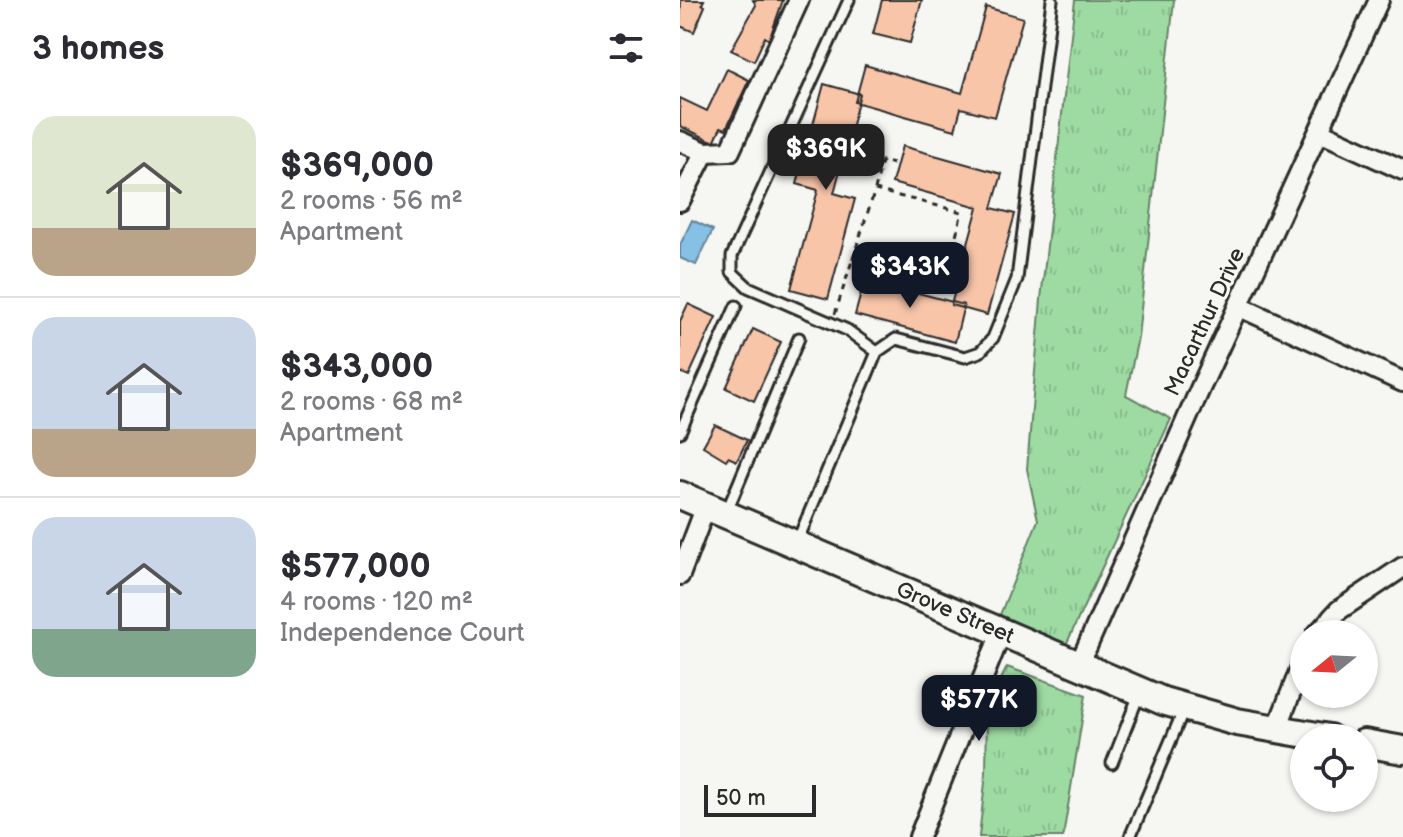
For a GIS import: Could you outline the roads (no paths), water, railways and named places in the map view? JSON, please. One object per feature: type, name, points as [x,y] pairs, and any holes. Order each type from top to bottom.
[{"type":"street","points":[[680,141],[705,152],[730,151],[799,0]]},
{"type":"street","name":"Macarthur Drive","points":[[1079,665],[1238,306],[1379,0]]},
{"type":"street","points":[[1320,132],[1403,170]]},
{"type":"street","points":[[680,201],[705,152]]},
{"type":"street","points":[[1238,306],[1403,382]]},
{"type":"street","name":"Grove Street","points":[[680,495],[1184,709],[1290,733]]},
{"type":"street","points":[[680,575],[716,510]]},
{"type":"street","points":[[1330,620],[1339,610],[1403,567]]},
{"type":"street","points":[[919,837],[1001,633]]},
{"type":"street","points":[[1276,731],[1290,695]]},
{"type":"street","points":[[1378,746],[1403,750]]},
{"type":"lane","points":[[849,0],[732,256],[732,272],[748,287],[833,322],[877,352]]},
{"type":"lane","points":[[796,545],[877,352],[896,339],[965,357],[980,352],[993,338],[1017,279],[1052,0]]},
{"type":"lane","points":[[680,432],[736,306]]},
{"type":"lane","points":[[716,510],[799,338]]},
{"type":"lane","points":[[1112,763],[1141,692]]},
{"type":"lane","points":[[1130,837],[1184,709]]},
{"type":"water","points":[[692,220],[713,230],[696,265],[680,258],[680,245]]}]
